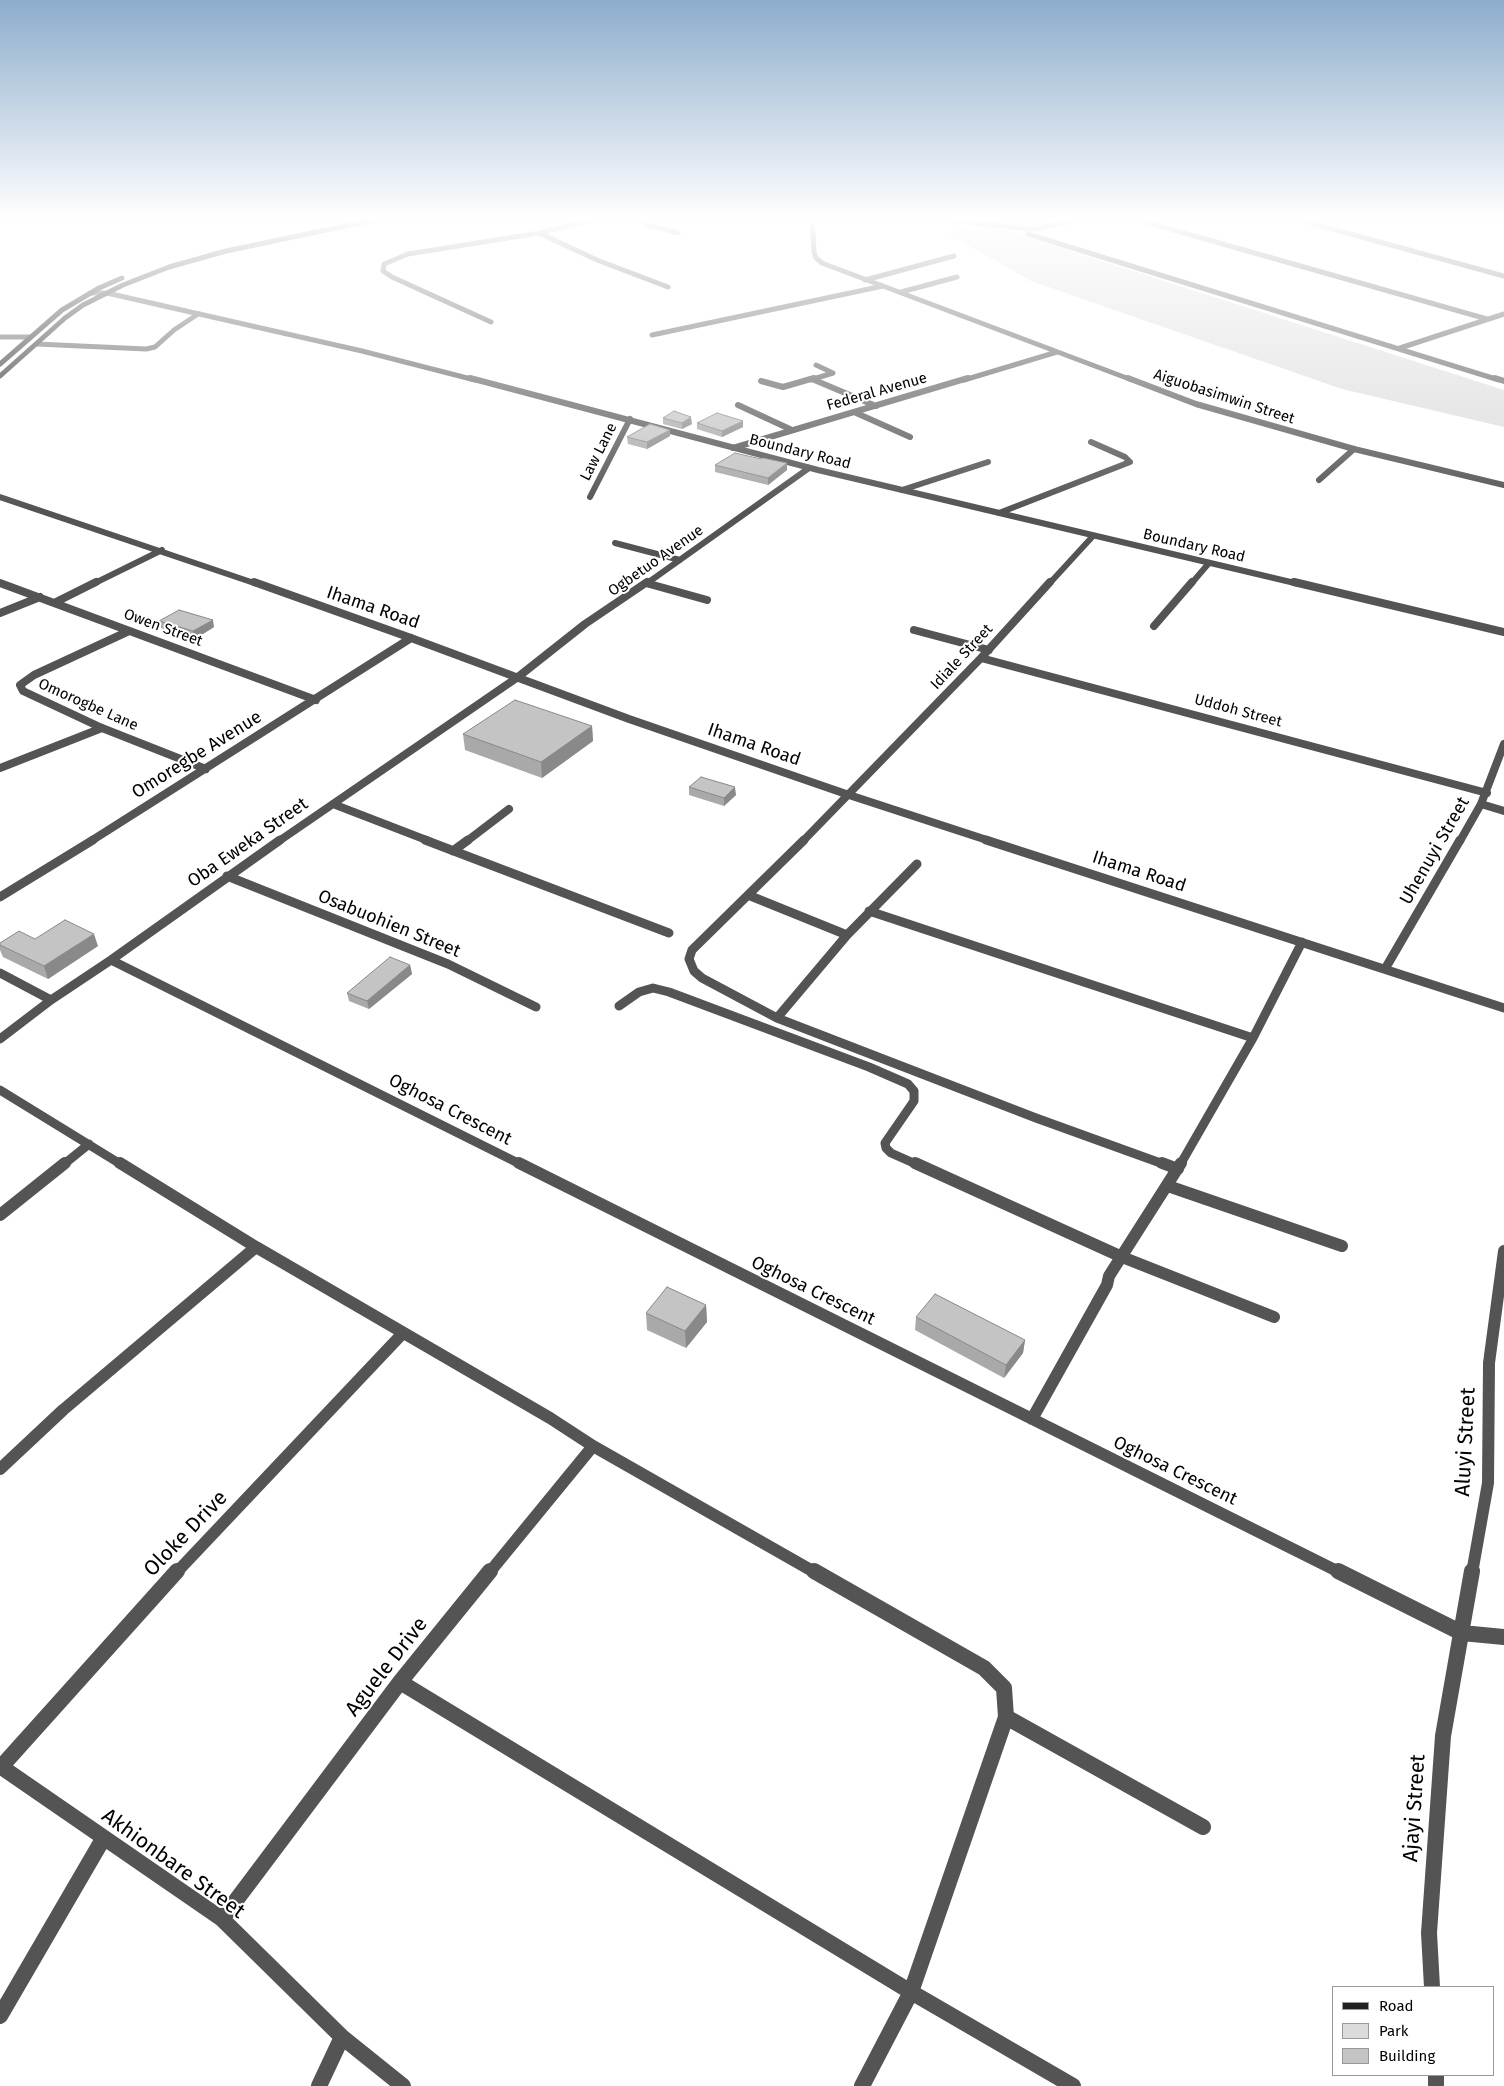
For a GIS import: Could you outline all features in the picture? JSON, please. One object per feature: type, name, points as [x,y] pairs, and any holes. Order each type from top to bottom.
[{"type":"main road","points":[[0,364],[57,314]]},
{"type":"main road","points":[[0,376],[70,314]]},
{"type":"street","points":[[37,344],[146,349],[155,347],[174,330],[197,314]]},
{"type":"street","name":"Boundary Road","points":[[200,314],[362,351],[630,418],[809,468],[1504,632]]},
{"type":"street","points":[[474,314],[491,322]]},
{"type":"street","points":[[652,335],[749,314]]},
{"type":"street","name":"Aiguobasimwin Street","points":[[958,314],[1196,404],[1354,449],[1504,484]]},
{"type":"street","points":[[1291,314],[1504,381]]},
{"type":"street","points":[[1471,314],[1487,319]]},
{"type":"street","points":[[1400,348],[1503,314]]},
{"type":"street","points":[[0,338],[29,337]]},
{"type":"street","name":"Federal Avenue","points":[[733,448],[1057,352]]},
{"type":"street","points":[[761,382],[783,387],[833,373],[816,365]]},
{"type":"street","points":[[812,379],[876,406]]},
{"type":"street","points":[[738,404],[792,430]]},
{"type":"street","points":[[854,412],[910,437]]},
{"type":"street","name":"Law Lane","points":[[590,497],[630,418]]},
{"type":"street","points":[[999,513],[1130,462],[1125,457],[1092,442]]},
{"type":"street","points":[[1319,480],[1354,449]]},
{"type":"street","points":[[902,490],[988,462]]},
{"type":"street","name":"Ogbetuo Avenue","points":[[518,677],[585,624],[646,584],[809,468]]},
{"type":"street","name":"Ihama Road","points":[[0,497],[162,550],[518,677],[638,722],[849,795],[1504,1008]]},
{"type":"street","name":"Idiale Street","points":[[1093,536],[989,650],[849,795],[692,950],[690,958],[694,970],[702,978],[777,1018],[1036,1118],[1178,1169]]},
{"type":"street","points":[[615,543],[680,560]]},
{"type":"street","points":[[56,602],[162,550]]},
{"type":"street","points":[[1154,626],[1209,563]]},
{"type":"street","name":"Owen Street","points":[[0,583],[40,596],[316,700]]},
{"type":"street","points":[[646,584],[707,600]]},
{"type":"street","points":[[0,613],[40,596]]},
{"type":"street","points":[[914,630],[989,650]]},
{"type":"street","name":"Omorogbe Lane","points":[[129,631],[34,675],[20,685],[23,691],[102,728],[206,769]]},
{"type":"street","name":"Omoregbe Avenue","points":[[0,896],[316,700],[410,638]]},
{"type":"street","name":"Uddoh Street","points":[[981,658],[1487,793]]},
{"type":"street","name":"Oba Eweka Street","points":[[0,1039],[51,1000],[111,960],[226,876],[518,677]]},
{"type":"street","points":[[0,768],[102,728]]},
{"type":"street","name":"Uhenuyi Street","points":[[1385,969],[1487,793],[1504,744]]},
{"type":"street","points":[[333,804],[669,933]]},
{"type":"street","points":[[1481,804],[1504,810]]},
{"type":"street","points":[[454,851],[509,809]]},
{"type":"street","points":[[777,1018],[847,935],[917,864]]},
{"type":"street","name":"Osabuohien Street","points":[[226,876],[448,964],[536,1006]]},
{"type":"street","points":[[748,895],[847,935]]},
{"type":"street","points":[[869,912],[1253,1038]]},
{"type":"street","points":[[1032,1419],[1107,1285],[1109,1276],[1168,1186],[1253,1038],[1302,942]]},
{"type":"street","name":"Oghosa Crescent","points":[[111,960],[1462,1633],[1504,1637]]},
{"type":"street","points":[[0,973],[51,1000]]},
{"type":"street","points":[[619,1006],[639,992],[653,988],[669,992],[870,1067],[908,1084],[914,1091],[914,1101],[885,1143],[886,1148],[891,1153],[986,1194],[1122,1257],[1274,1317]]},
{"type":"street","points":[[0,1090],[256,1247],[550,1418],[593,1446],[984,1668],[1004,1688],[1006,1717],[910,1992],[862,2086]]},
{"type":"street","points":[[0,1215],[89,1144]]},
{"type":"street","points":[[1168,1186],[1342,1246]]},
{"type":"street","points":[[0,1469],[63,1410],[256,1247]]},
{"type":"street","name":"Aluyi Street","points":[[1462,1633],[1488,1483],[1489,1363],[1504,1251]]},
{"type":"street","name":"Oloke Drive","points":[[1,1767],[165,1584],[403,1333]]},
{"type":"street","name":"Aguele Drive","points":[[222,1919],[400,1682],[593,1446]]},
{"type":"street","name":"Ajayi Street","points":[[1432,1986],[1429,1934],[1443,1736],[1462,1633]]},
{"type":"street","points":[[400,1682],[910,1992],[1073,2086]]},
{"type":"street","points":[[1006,1717],[1203,1827]]},
{"type":"street","name":"Akhionbare Street","points":[[1,1767],[103,1839],[222,1919],[342,2037],[403,2086]]},
{"type":"street","points":[[0,2016],[103,1839]]},
{"type":"street","points":[[319,2086],[342,2037]]},
{"type":"green space","points":[[1127,314],[1268,314],[1504,390],[1504,427],[1342,389]]},
{"type":"building","points":[[674,411],[691,417],[682,423],[663,418]]},
{"type":"building","points":[[717,413],[743,421],[722,431],[697,423]]},
{"type":"building","points":[[650,424],[670,430],[647,442],[627,437]]},
{"type":"building","points":[[735,453],[787,463],[768,478],[715,465]]},
{"type":"building","points":[[179,610],[213,620],[193,631],[159,621]]},
{"type":"building","points":[[515,700],[592,726],[541,762],[463,734]]},
{"type":"building","points":[[701,777],[735,787],[724,798],[689,787]]},
{"type":"building","points":[[65,920],[94,934],[44,966],[0,945],[0,943],[19,931],[35,939]]},
{"type":"building","points":[[390,957],[410,965],[367,1001],[347,993]]},
{"type":"building","points":[[667,1287],[706,1305],[685,1331],[646,1313]]},
{"type":"building","points":[[935,1294],[1025,1340],[1006,1365],[916,1317]]}]
